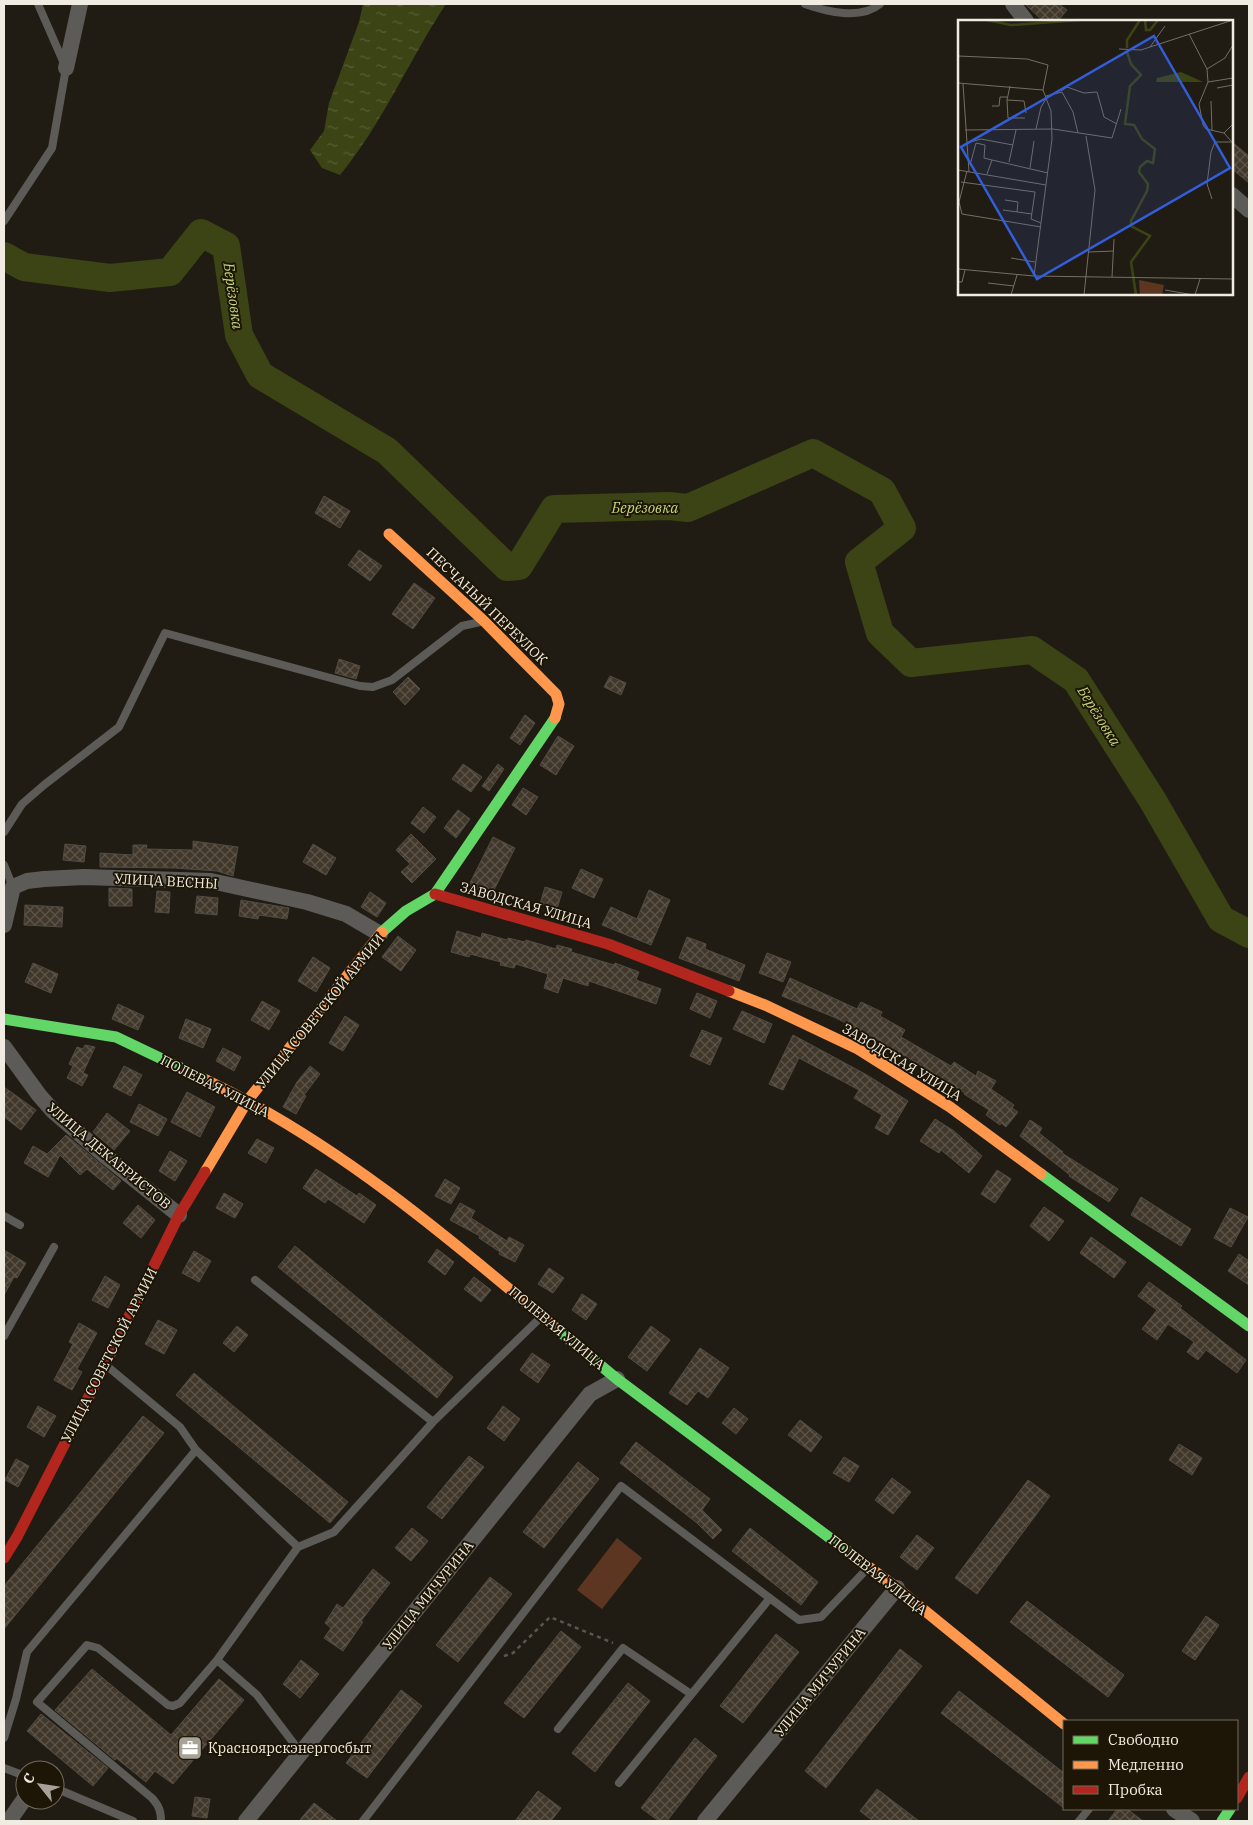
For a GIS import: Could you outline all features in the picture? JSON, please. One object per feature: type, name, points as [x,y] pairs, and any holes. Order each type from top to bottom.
[{"type":"street","points":[[66,68],[80,4]]},
{"type":"street","points":[[1013,5],[1025,20]]},
{"type":"street","points":[[1233,196],[1249,210]]},
{"type":"street","name":"ПЕСЧАНЫЙ ПЕРЕУЛОК","points":[[389,534],[484,621],[556,694],[559,704]]},
{"type":"street","name":"УЛИЦА СОВЕТСКОЙ АРМИИ","points":[[4,1558],[17,1537],[105,1365],[179,1215],[248,1100],[380,934],[401,913],[415,903],[435,894],[551,726],[557,714],[559,704]]},
{"type":"street","name":"УЛИЦА ВЕСНЫ","points":[[13,887],[27,881],[44,878],[84,877],[211,881],[307,902],[346,914],[380,934]]},
{"type":"street","points":[[4,925],[13,887]]},
{"type":"street","name":"ЗАВОДСКАЯ УЛИЦА","points":[[435,894],[608,944],[765,1005],[858,1050],[950,1107],[1249,1326]]},
{"type":"street","name":"ПОЛЕВАЯ УЛИЦА","points":[[5,1023],[116,1037],[248,1100],[320,1146],[402,1203],[542,1315],[617,1379],[897,1588],[1063,1723]]},
{"type":"street","name":"УЛИЦА ДЕКАБРИСТОВ","points":[[4,1047],[39,1095],[54,1111],[104,1155],[179,1215]]},
{"type":"street","name":"УЛИЦА МИЧУРИНА","points":[[246,1821],[590,1394],[617,1379]]},
{"type":"street","name":"УЛИЦА МИЧУРИНА","points":[[705,1821],[897,1588]]},
{"type":"street","points":[[1238,1796],[1249,1777]]},
{"type":"street","points":[[9,1821],[17,1810]]},
{"type":"street","points":[[1176,1810],[1192,1821]]},
{"type":"street","points":[[1222,1821],[1229,1810]]},
{"type":"lane","points":[[4,222],[52,148],[66,68],[38,4]]},
{"type":"lane","points":[[805,4],[834,13],[867,12],[880,4]]},
{"type":"lane","points":[[4,832],[22,804],[119,727],[165,633],[360,686],[374,687],[392,680],[462,626],[484,621]]},
{"type":"lane","points":[[4,865],[13,887]]},
{"type":"lane","points":[[4,1216],[20,1225]]},
{"type":"lane","points":[[4,1336],[54,1247]]},
{"type":"lane","points":[[255,1280],[433,1422]]},
{"type":"lane","points":[[161,1821],[159,1806],[152,1798],[37,1702],[86,1645],[98,1648],[168,1705],[173,1706],[180,1703],[218,1660],[298,1547],[334,1532],[433,1422],[542,1315]]},
{"type":"lane","points":[[105,1365],[180,1427],[196,1450],[298,1547]]},
{"type":"lane","points":[[4,1738],[16,1699],[27,1652],[30,1647],[196,1450]]},
{"type":"lane","points":[[363,1821],[621,1486],[799,1620],[821,1617],[868,1567]]},
{"type":"lane","points":[[619,1783],[770,1598]]},
{"type":"lane","points":[[558,1729],[623,1648],[691,1694]]},
{"type":"lane","points":[[218,1660],[257,1696],[301,1753]]},
{"type":"lane","points":[[65,1792],[134,1821]]},
{"type":"lane","points":[[1079,1821],[1088,1810]]},
{"type":"path","points":[[485,1663],[513,1653],[550,1617],[623,1648]]},
{"type":"shaded area","points":[[617,1538],[642,1558],[602,1609],[577,1590]]},
{"type":"water","points":[[363,4],[446,4],[370,134],[340,175],[322,168],[310,150],[324,131],[329,103],[359,22]]},
{"type":"building","points":[[1025,4],[1059,4],[1067,10],[1059,20],[1042,20]]},
{"type":"building","points":[[1233,143],[1249,156],[1249,183],[1233,170]]},
{"type":"building","points":[[324,496],[350,511],[340,528],[315,513]]},
{"type":"building","points":[[359,550],[382,566],[370,581],[348,565]]},
{"type":"building","points":[[414,583],[435,598],[413,629],[392,614]]},
{"type":"building","points":[[339,659],[360,666],[356,679],[335,673]]},
{"type":"building","points":[[610,676],[626,683],[621,695],[604,687]]},
{"type":"building","points":[[408,677],[420,689],[405,705],[393,692]]},
{"type":"building","points":[[525,715],[535,723],[520,745],[510,738]]},
{"type":"building","points":[[558,736],[574,746],[556,775],[540,765]]},
{"type":"building","points":[[463,764],[482,777],[471,792],[452,779]]},
{"type":"building","points":[[498,764],[504,769],[489,791],[482,786]]},
{"type":"building","points":[[523,788],[538,797],[526,815],[512,805]]},
{"type":"building","points":[[423,807],[436,817],[424,833],[411,823]]},
{"type":"building","points":[[458,810],[470,819],[456,838],[444,828]]},
{"type":"building","points":[[411,834],[436,859],[412,883],[401,872],[410,864],[396,850]]},
{"type":"building","points":[[493,837],[515,848],[491,896],[469,885]]},
{"type":"building","points":[[193,841],[238,847],[233,876],[217,871],[174,868],[100,867],[100,853],[133,855],[133,845],[147,845],[146,849],[193,850]]},
{"type":"building","points":[[65,844],[86,846],[84,862],[63,860]]},
{"type":"building","points":[[313,844],[336,858],[326,875],[303,862]]},
{"type":"building","points":[[581,869],[603,879],[594,898],[572,888]]},
{"type":"building","points":[[545,887],[562,892],[557,909],[540,904]]},
{"type":"building","points":[[109,888],[132,889],[132,906],[109,906]]},
{"type":"building","points":[[649,890],[670,900],[651,945],[602,925],[611,907],[637,919]]},
{"type":"building","points":[[157,891],[170,892],[169,913],[155,912]]},
{"type":"building","points":[[370,892],[386,903],[377,917],[361,907]]},
{"type":"building","points":[[197,896],[218,898],[217,915],[195,913]]},
{"type":"building","points":[[241,900],[289,908],[287,919],[259,915],[258,919],[239,916]]},
{"type":"building","points":[[25,905],[63,907],[62,927],[24,925]]},
{"type":"building","points":[[457,931],[481,938],[482,933],[507,940],[508,938],[525,942],[526,940],[556,949],[557,945],[572,949],[571,952],[614,965],[615,963],[639,972],[636,980],[661,989],[656,1004],[589,981],[588,986],[563,978],[558,993],[544,988],[548,974],[516,964],[514,968],[500,965],[501,962],[470,954],[469,957],[451,952]]},
{"type":"building","points":[[398,936],[416,950],[401,971],[382,957]]},
{"type":"building","points":[[687,937],[706,944],[705,949],[745,965],[739,981],[679,958]]},
{"type":"building","points":[[767,953],[791,962],[783,982],[759,973]]},
{"type":"building","points":[[313,957],[330,968],[316,992],[298,981]]},
{"type":"building","points":[[33,963],[58,974],[51,993],[25,982]]},
{"type":"building","points":[[790,978],[857,1009],[861,1002],[882,1012],[880,1016],[905,1030],[901,1037],[951,1066],[954,1062],[976,1076],[978,1071],[996,1081],[991,1089],[1014,1105],[1012,1108],[1018,1112],[1006,1127],[1001,1123],[1000,1125],[986,1115],[989,1110],[965,1093],[879,1040],[836,1018],[782,996]]},
{"type":"building","points":[[697,993],[717,1001],[710,1018],[690,1009]]},
{"type":"building","points":[[262,1001],[280,1011],[269,1030],[251,1020]]},
{"type":"building","points":[[118,1004],[144,1016],[138,1030],[112,1019]]},
{"type":"building","points":[[742,1011],[772,1024],[764,1043],[733,1029]]},
{"type":"building","points":[[345,1016],[359,1025],[343,1051],[329,1043]]},
{"type":"building","points":[[186,1019],[211,1029],[203,1048],[179,1038]]},
{"type":"building","points":[[702,1030],[722,1038],[710,1065],[690,1056]]},
{"type":"building","points":[[793,1035],[867,1075],[908,1101],[888,1135],[875,1128],[882,1115],[854,1098],[859,1090],[799,1058],[783,1090],[769,1084]]},
{"type":"building","points":[[85,1045],[95,1047],[83,1073],[88,1075],[82,1086],[67,1078],[73,1066],[69,1064],[77,1047],[83,1049]]},
{"type":"building","points":[[223,1048],[241,1057],[234,1071],[216,1061]]},
{"type":"building","points":[[124,1066],[142,1075],[131,1096],[113,1087]]},
{"type":"building","points":[[310,1066],[320,1074],[304,1095],[306,1096],[296,1114],[283,1107],[297,1082]]},
{"type":"building","points":[[4,1087],[36,1110],[21,1130],[4,1117]]},
{"type":"building","points":[[187,1092],[215,1107],[200,1137],[171,1122]]},
{"type":"building","points":[[139,1104],[167,1119],[158,1136],[130,1122]]},
{"type":"building","points":[[107,1113],[130,1131],[114,1150],[93,1132]]},
{"type":"building","points":[[935,1119],[954,1131],[982,1156],[969,1173],[941,1150],[939,1153],[920,1141]]},
{"type":"building","points":[[1030,1120],[1042,1128],[1039,1133],[1062,1153],[1118,1189],[1109,1202],[1069,1176],[1020,1136]]},
{"type":"building","points":[[66,1135],[121,1181],[113,1190],[87,1169],[80,1175],[60,1155],[48,1177],[24,1163],[33,1146],[47,1154]]},
{"type":"building","points":[[257,1139],[274,1148],[266,1163],[248,1153]]},
{"type":"building","points":[[170,1151],[187,1161],[175,1181],[159,1171]]},
{"type":"building","points":[[316,1169],[357,1196],[359,1193],[376,1205],[364,1223],[328,1199],[325,1203],[303,1188]]},
{"type":"building","points":[[997,1170],[1011,1179],[995,1203],[981,1194]]},
{"type":"building","points":[[445,1179],[460,1188],[451,1204],[435,1196]]},
{"type":"building","points":[[224,1193],[243,1204],[235,1218],[216,1208]]},
{"type":"building","points":[[1141,1197],[1191,1229],[1181,1246],[1131,1215]]},
{"type":"building","points":[[460,1203],[475,1211],[471,1218],[507,1241],[509,1237],[524,1245],[515,1262],[499,1254],[500,1252],[479,1238],[480,1236],[450,1220]]},
{"type":"building","points":[[138,1205],[155,1220],[141,1238],[123,1223]]},
{"type":"building","points":[[1044,1207],[1064,1221],[1049,1241],[1030,1226]]},
{"type":"building","points":[[1230,1208],[1248,1217],[1231,1247],[1214,1238]]},
{"type":"building","points":[[1091,1237],[1126,1262],[1114,1278],[1080,1253]]},
{"type":"building","points":[[295,1246],[453,1377],[437,1398],[278,1267]]},
{"type":"building","points":[[437,1249],[454,1262],[445,1275],[428,1262]]},
{"type":"building","points":[[4,1250],[26,1263],[17,1278],[14,1277],[4,1295]]},
{"type":"building","points":[[194,1251],[211,1261],[199,1282],[182,1273]]},
{"type":"building","points":[[1239,1254],[1249,1261],[1249,1285],[1228,1271]]},
{"type":"building","points":[[549,1268],[564,1278],[553,1293],[538,1284]]},
{"type":"building","points":[[105,1276],[120,1285],[108,1308],[92,1300]]},
{"type":"building","points":[[474,1277],[491,1290],[481,1302],[464,1289]]},
{"type":"building","points":[[1149,1282],[1182,1306],[1180,1308],[1246,1360],[1237,1373],[1206,1350],[1198,1360],[1187,1352],[1194,1342],[1168,1324],[1157,1340],[1142,1329],[1157,1310],[1138,1296]]},
{"type":"building","points":[[582,1294],[597,1304],[586,1320],[572,1310]]},
{"type":"building","points":[[158,1320],[177,1330],[164,1354],[145,1344]]},
{"type":"building","points":[[79,1323],[97,1333],[77,1369],[82,1372],[72,1390],[54,1380],[73,1344],[69,1342]]},
{"type":"building","points":[[237,1326],[248,1335],[234,1352],[223,1343]]},
{"type":"building","points":[[651,1326],[670,1340],[647,1371],[628,1357]]},
{"type":"building","points":[[700,1348],[729,1368],[708,1398],[698,1391],[687,1405],[669,1393]]},
{"type":"building","points":[[532,1353],[550,1365],[538,1383],[520,1370]]},
{"type":"building","points":[[194,1373],[348,1502],[330,1523],[176,1395]]},
{"type":"building","points":[[38,1406],[56,1416],[44,1437],[27,1427]]},
{"type":"building","points":[[503,1406],[520,1419],[504,1441],[487,1428]]},
{"type":"building","points":[[734,1408],[748,1419],[736,1434],[722,1423]]},
{"type":"building","points":[[143,1416],[164,1433],[4,1629],[4,1586]]},
{"type":"building","points":[[800,1420],[822,1437],[811,1452],[788,1435]]},
{"type":"building","points":[[636,1442],[710,1499],[702,1510],[722,1530],[713,1539],[697,1523],[620,1463]]},
{"type":"building","points":[[1179,1444],[1202,1458],[1192,1475],[1169,1460]]},
{"type":"building","points":[[469,1456],[484,1467],[442,1519],[427,1507]]},
{"type":"building","points":[[844,1457],[859,1466],[849,1482],[833,1473]]},
{"type":"building","points":[[16,1459],[29,1466],[18,1487],[5,1480]]},
{"type":"building","points":[[578,1462],[599,1479],[544,1548],[523,1532]]},
{"type":"building","points":[[892,1478],[911,1492],[893,1514],[875,1500]]},
{"type":"building","points":[[1028,1480],[1050,1496],[977,1594],[955,1578]]},
{"type":"building","points":[[412,1528],[428,1541],[411,1561],[395,1548]]},
{"type":"building","points":[[750,1528],[818,1582],[801,1605],[732,1551]]},
{"type":"building","points":[[917,1535],[934,1548],[917,1570],[900,1557]]},
{"type":"building","points":[[373,1569],[390,1583],[361,1621],[363,1622],[343,1651],[324,1638],[331,1628],[325,1623],[337,1604],[343,1608]]},
{"type":"building","points":[[490,1577],[512,1594],[458,1662],[436,1645]]},
{"type":"building","points":[[1027,1601],[1124,1675],[1108,1697],[1010,1622]]},
{"type":"building","points":[[1206,1616],[1219,1625],[1195,1660],[1182,1651]]},
{"type":"building","points":[[561,1631],[581,1647],[524,1718],[504,1703]]},
{"type":"building","points":[[776,1634],[799,1652],[743,1723],[720,1706]]},
{"type":"building","points":[[900,1649],[922,1666],[826,1788],[805,1771]]},
{"type":"building","points":[[301,1660],[319,1674],[300,1698],[283,1684]]},
{"type":"building","points":[[92,1669],[171,1735],[219,1679],[244,1700],[173,1784],[155,1771],[146,1782],[116,1758],[115,1760],[55,1710]]},
{"type":"building","points":[[628,1683],[650,1701],[595,1772],[572,1753]]},
{"type":"building","points":[[401,1690],[422,1706],[367,1778],[346,1763]]},
{"type":"building","points":[[959,1691],[1063,1772],[1063,1807],[941,1713]]},
{"type":"building","points":[[41,1714],[108,1768],[93,1786],[65,1763],[65,1760],[62,1760],[27,1731]]},
{"type":"building","points":[[695,1738],[717,1756],[667,1821],[659,1821],[641,1808]]},
{"type":"building","points":[[877,1789],[919,1821],[873,1821],[860,1811]]},
{"type":"building","points":[[538,1791],[561,1808],[551,1821],[515,1821]]},
{"type":"building","points":[[195,1797],[210,1799],[207,1818],[192,1816]]},
{"type":"building","points":[[314,1803],[337,1821],[299,1821]]},
{"type":"building","points":[[1116,1810],[1128,1810],[1143,1821],[1108,1821]]},
{"type":"waterway","name":"Берёзовка","points":[[4,256],[24,267],[110,278],[170,272],[201,233],[226,246],[239,335],[260,375],[387,451],[507,567],[519,566],[554,509],[669,506],[688,508],[813,453],[882,491],[902,528],[859,562],[880,633],[911,663],[1032,650],[1076,680],[1153,801],[1221,919],[1249,934]]},
{"type":"traffic: fast","points":[[382,932],[406,911],[435,894],[555,718]]},
{"type":"traffic: fast","points":[[4,1019],[116,1037],[208,1081]]},
{"type":"traffic: fast","points":[[1041,1174],[1249,1326]]},
{"type":"traffic: fast","points":[[552,1325],[617,1379],[854,1556]]},
{"type":"traffic: fast","points":[[1222,1821],[1229,1810]]},
{"type":"traffic: slow","points":[[389,534],[484,621],[556,694],[559,704],[555,718]]},
{"type":"traffic: slow","points":[[205,1172],[248,1100],[382,932]]},
{"type":"traffic: slow","points":[[729,991],[765,1005],[858,1049],[950,1107],[1041,1174]]},
{"type":"traffic: slow","points":[[208,1081],[255,1105],[300,1132],[388,1192],[471,1257],[552,1325]]},
{"type":"traffic: slow","points":[[854,1556],[897,1588],[1063,1723]]},
{"type":"traffic: jam","points":[[435,894],[608,944],[729,991]]},
{"type":"traffic: jam","points":[[4,1558],[17,1537],[105,1365],[179,1215],[205,1172]]},
{"type":"traffic: jam","points":[[1238,1796],[1249,1777]]},
{"type":"place","name":"Красноярскэнергосбыт","points":[[190,1748]]}]
